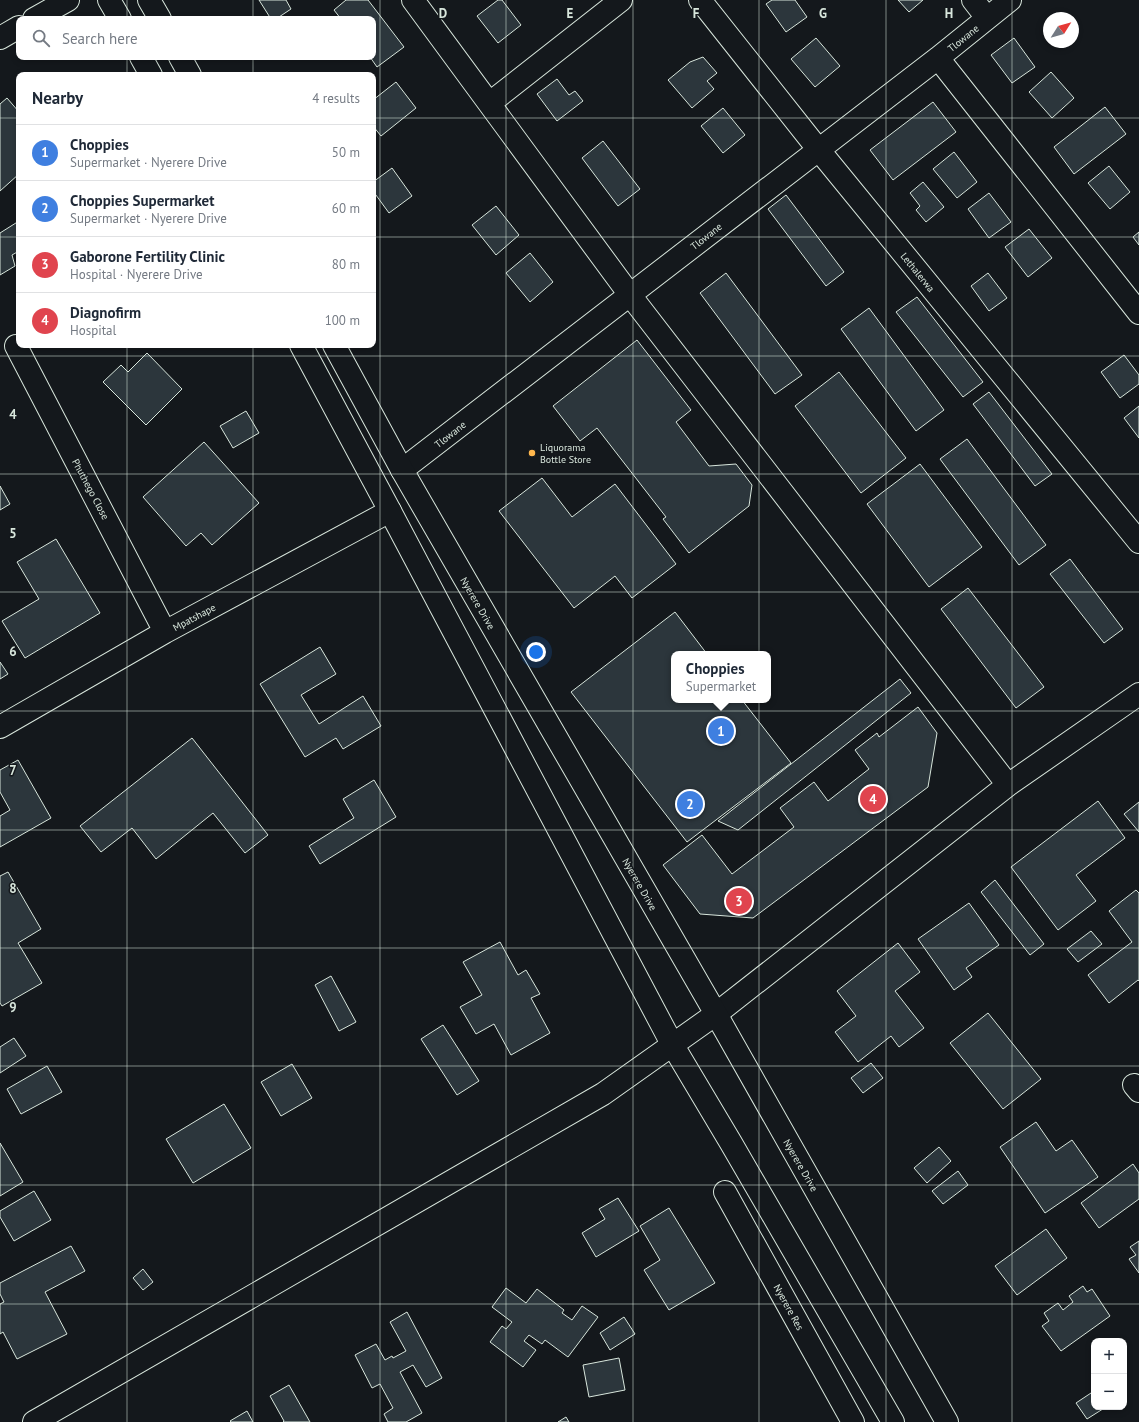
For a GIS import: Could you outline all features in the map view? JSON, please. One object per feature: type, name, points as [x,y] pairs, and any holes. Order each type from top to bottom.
[{"type":"street","points":[[109,0],[118,16]]},
{"type":"street","points":[[149,0],[158,16]]},
{"type":"street","points":[[413,0],[630,295],[1008,784]]},
{"type":"street","points":[[490,103],[621,0]]},
{"type":"street","name":"Lethalerwa","points":[[700,0],[818,149],[1139,542]]},
{"type":"street","points":[[973,0],[987,18]]},
{"type":"street","name":"Tlowane","points":[[402,470],[938,58],[1010,0]]},
{"type":"street","points":[[38,16],[58,3]]},
{"type":"street","points":[[0,38],[16,29]]},
{"type":"street","points":[[938,58],[1139,313]]},
{"type":"street","points":[[143,60],[149,72]]},
{"type":"street","points":[[182,60],[188,72]]},
{"type":"street","name":"Phuthego Close","points":[[17,348],[165,632]]},
{"type":"street","points":[[303,348],[672,1044],[893,1422]]},
{"type":"street","name":"Nyerere Drive","points":[[336,348],[402,470],[716,1014],[947,1422]]},
{"type":"street","name":"Mpatshape","points":[[0,727],[165,632],[390,511]]},
{"type":"street","points":[[34,1422],[603,1094],[716,1014],[1008,784],[1139,694]]},
{"type":"street","name":"Nyerere Res","points":[[725,1192],[853,1422]]},
{"type":"building","points":[[259,0],[286,0],[291,9],[280,16],[269,16]]},
{"type":"building","points":[[346,0],[368,0],[404,47],[377,67],[372,60],[376,60],[376,16],[339,16],[334,10]]},
{"type":"building","points":[[498,0],[502,0],[521,25],[498,43],[477,16]]},
{"type":"building","points":[[772,0],[795,0],[807,17],[786,32],[766,4]]},
{"type":"building","points":[[898,0],[923,0],[909,12]]},
{"type":"building","points":[[816,38],[840,66],[815,87],[791,59]]},
{"type":"building","points":[[1014,38],[1035,67],[1012,83],[991,55]]},
{"type":"building","points":[[703,57],[717,73],[707,81],[714,89],[692,108],[668,80],[690,62]]},
{"type":"building","points":[[1051,72],[1074,98],[1052,118],[1029,92]]},
{"type":"building","points":[[557,79],[569,95],[575,91],[583,101],[557,121],[537,94]]},
{"type":"building","points":[[396,82],[416,108],[381,136],[376,130],[376,98]]},
{"type":"building","points":[[7,98],[16,108],[16,177],[0,191],[0,104]]},
{"type":"building","points":[[933,102],[956,132],[893,180],[870,150]]},
{"type":"building","points":[[1105,107],[1126,134],[1074,174],[1054,147]]},
{"type":"building","points":[[723,108],[745,135],[723,153],[701,126]]},
{"type":"building","points":[[603,141],[640,189],[618,206],[582,158]]},
{"type":"building","points":[[954,152],[977,182],[957,198],[933,169]]},
{"type":"building","points":[[1109,166],[1130,192],[1110,209],[1088,183]]},
{"type":"building","points":[[392,168],[412,196],[389,213],[376,195],[376,180]]},
{"type":"building","points":[[923,182],[944,207],[926,222],[916,210],[920,206],[910,193]]},
{"type":"building","points":[[989,193],[1011,222],[989,238],[968,209]]},
{"type":"building","points":[[786,195],[844,272],[826,286],[768,209]]},
{"type":"building","points":[[496,206],[519,235],[496,255],[472,225]]},
{"type":"building","points":[[16,223],[16,253],[12,255],[15,266],[0,275],[0,233]]},
{"type":"building","points":[[1029,229],[1052,258],[1028,277],[1005,247]]},
{"type":"building","points":[[1139,232],[1139,245],[1133,237]]},
{"type":"building","points":[[530,253],[553,282],[530,302],[506,273]]},
{"type":"building","points":[[726,273],[802,375],[775,394],[700,293]]},
{"type":"building","points":[[988,273],[1007,298],[989,311],[971,286]]},
{"type":"building","points":[[917,297],[983,382],[963,397],[896,312]]},
{"type":"building","points":[[869,308],[944,410],[916,431],[841,329]]},
{"type":"building","points":[[637,340],[691,410],[676,422],[709,466],[736,464],[752,485],[749,506],[689,553],[663,519],[666,517],[597,428],[580,441],[553,406]]},
{"type":"building","points":[[147,353],[182,389],[146,425],[103,382],[121,365],[128,372]]},
{"type":"building","points":[[1124,355],[1139,375],[1139,384],[1120,398],[1101,372]]},
{"type":"building","points":[[839,372],[906,458],[861,493],[795,406]]},
{"type":"building","points":[[989,392],[1052,474],[1035,486],[973,404]]},
{"type":"building","points":[[1139,406],[1139,438],[1124,418]]},
{"type":"building","points":[[246,411],[259,433],[233,448],[220,426]]},
{"type":"building","points":[[967,439],[1046,545],[1019,565],[940,459]]},
{"type":"building","points":[[204,442],[259,503],[212,545],[201,533],[186,546],[143,497]]},
{"type":"building","points":[[920,464],[982,547],[929,587],[867,504]]},
{"type":"building","points":[[542,478],[572,517],[615,484],[676,564],[632,598],[615,576],[574,608],[499,511]]},
{"type":"building","points":[[0,486],[10,504],[0,510]]},
{"type":"building","points":[[56,539],[100,613],[25,658],[2,621],[39,599],[17,562]]},
{"type":"building","points":[[1070,559],[1123,629],[1104,643],[1050,574]]},
{"type":"building","points":[[968,588],[1044,687],[1016,708],[941,609]]},
{"type":"building","points":[[675,612],[705,651],[671,651],[671,703],[744,703],[791,763],[687,842],[571,692]]},
{"type":"building","points":[[320,647],[336,674],[301,695],[319,724],[363,696],[381,726],[343,749],[336,738],[305,757],[260,684]]},
{"type":"building","points":[[0,662],[8,674],[0,679]]},
{"type":"building","points":[[900,679],[911,693],[738,830],[718,821]]},
{"type":"building","points":[[918,707],[937,733],[928,787],[753,918],[700,914],[663,865],[702,835],[732,874],[794,827],[780,808],[814,782],[828,801],[869,769],[855,750],[877,733],[879,737]]},
{"type":"building","points":[[192,738],[268,835],[245,853],[213,813],[156,859],[132,828],[101,852],[80,826]]},
{"type":"building","points":[[18,760],[51,818],[0,847],[0,816],[10,810],[0,792],[0,770]]},
{"type":"building","points":[[374,780],[396,817],[320,864],[309,846],[354,818],[343,799]]},
{"type":"building","points":[[1098,801],[1125,838],[1076,875],[1096,901],[1058,930],[1011,867]]},
{"type":"building","points":[[1139,802],[1139,832],[1124,814]]},
{"type":"building","points":[[8,872],[41,929],[18,943],[42,983],[2,1006],[0,1003],[0,876]]},
{"type":"building","points":[[995,880],[1044,944],[1030,955],[981,892]]},
{"type":"building","points":[[1136,890],[1139,893],[1139,981],[1138,980],[1109,1003],[1088,975],[1132,942],[1109,911]]},
{"type":"building","points":[[969,903],[999,945],[966,968],[972,977],[954,990],[918,939]]},
{"type":"building","points":[[1091,931],[1102,944],[1078,962],[1067,949]]},
{"type":"building","points":[[500,942],[518,975],[526,970],[540,994],[531,998],[550,1033],[511,1055],[494,1024],[476,1034],[460,1007],[482,995],[463,962]]},
{"type":"building","points":[[898,943],[920,972],[895,991],[924,1028],[899,1047],[891,1036],[858,1062],[835,1032],[856,1016],[837,991]]},
{"type":"building","points":[[331,976],[356,1022],[339,1031],[315,985]]},
{"type":"building","points":[[988,1013],[1041,1079],[1003,1109],[950,1043]]},
{"type":"building","points":[[443,1025],[479,1081],[457,1095],[421,1039]]},
{"type":"building","points":[[14,1038],[26,1056],[0,1073],[0,1047]]},
{"type":"building","points":[[871,1063],[883,1078],[863,1093],[851,1078]]},
{"type":"building","points":[[292,1064],[312,1098],[281,1116],[261,1082]]},
{"type":"building","points":[[47,1066],[62,1092],[21,1114],[7,1089]]},
{"type":"building","points":[[224,1104],[251,1148],[193,1183],[166,1139]]},
{"type":"building","points":[[1036,1122],[1056,1151],[1072,1140],[1098,1177],[1045,1213],[1000,1147]]},
{"type":"building","points":[[0,1143],[23,1182],[0,1196]]},
{"type":"building","points":[[939,1147],[951,1161],[927,1183],[914,1168]]},
{"type":"building","points":[[1133,1164],[1139,1173],[1139,1199],[1099,1228],[1081,1203]]},
{"type":"building","points":[[958,1171],[968,1185],[943,1204],[932,1191]]},
{"type":"building","points":[[34,1191],[51,1220],[14,1241],[0,1217],[0,1211]]},
{"type":"building","points":[[618,1198],[639,1231],[596,1257],[582,1233],[605,1219],[599,1209]]},
{"type":"building","points":[[669,1208],[715,1283],[669,1310],[644,1270],[660,1260],[640,1226]]},
{"type":"building","points":[[1046,1229],[1067,1258],[1017,1295],[995,1266]]},
{"type":"building","points":[[1139,1241],[1139,1273],[1129,1259],[1136,1255],[1130,1247]]},
{"type":"building","points":[[71,1246],[85,1271],[45,1292],[67,1334],[17,1359],[3,1332],[0,1334],[0,1304],[4,1302],[0,1294],[0,1283]]},
{"type":"building","points":[[143,1269],[153,1282],[143,1290],[133,1278]]},
{"type":"building","points":[[1083,1286],[1087,1292],[1092,1289],[1110,1316],[1061,1351],[1042,1326],[1049,1321],[1044,1313],[1058,1303],[1063,1310],[1073,1302],[1069,1296]]},
{"type":"building","points":[[506,1288],[526,1303],[537,1289],[564,1310],[562,1313],[572,1320],[582,1306],[598,1317],[568,1357],[545,1340],[542,1344],[529,1335],[524,1341],[536,1350],[523,1367],[490,1342],[502,1326],[506,1329],[512,1322],[492,1307]]},
{"type":"building","points":[[407,1312],[442,1378],[426,1387],[413,1365],[400,1372],[422,1413],[406,1422],[388,1422],[384,1414],[393,1408],[380,1384],[372,1388],[355,1355],[376,1344],[385,1360],[392,1356],[393,1358],[406,1351],[390,1322]]},
{"type":"building","points":[[624,1317],[635,1334],[610,1350],[600,1333]]},
{"type":"building","points":[[619,1358],[625,1390],[589,1397],[583,1365]]},
{"type":"building","points":[[289,1385],[310,1422],[283,1422],[284,1421],[270,1396]]},
{"type":"building","points":[[1091,1393],[1091,1410],[1101,1410],[1087,1419],[1076,1403]]},
{"type":"building","points":[[247,1411],[253,1422],[230,1421]]},
{"type":"building","points":[[566,1417],[569,1422],[558,1422]]},
{"type":"place","name":"Liquorama Bottle Store","points":[[532,453]]},
{"type":"place","name":"Choppies","points":[[721,731]]},
{"type":"place","name":"Diagnofirm","points":[[873,799]]},
{"type":"place","name":"Choppies Supermarket","points":[[690,804]]},
{"type":"place","name":"Gaborone Fertility Clinic","points":[[739,901]]}]
